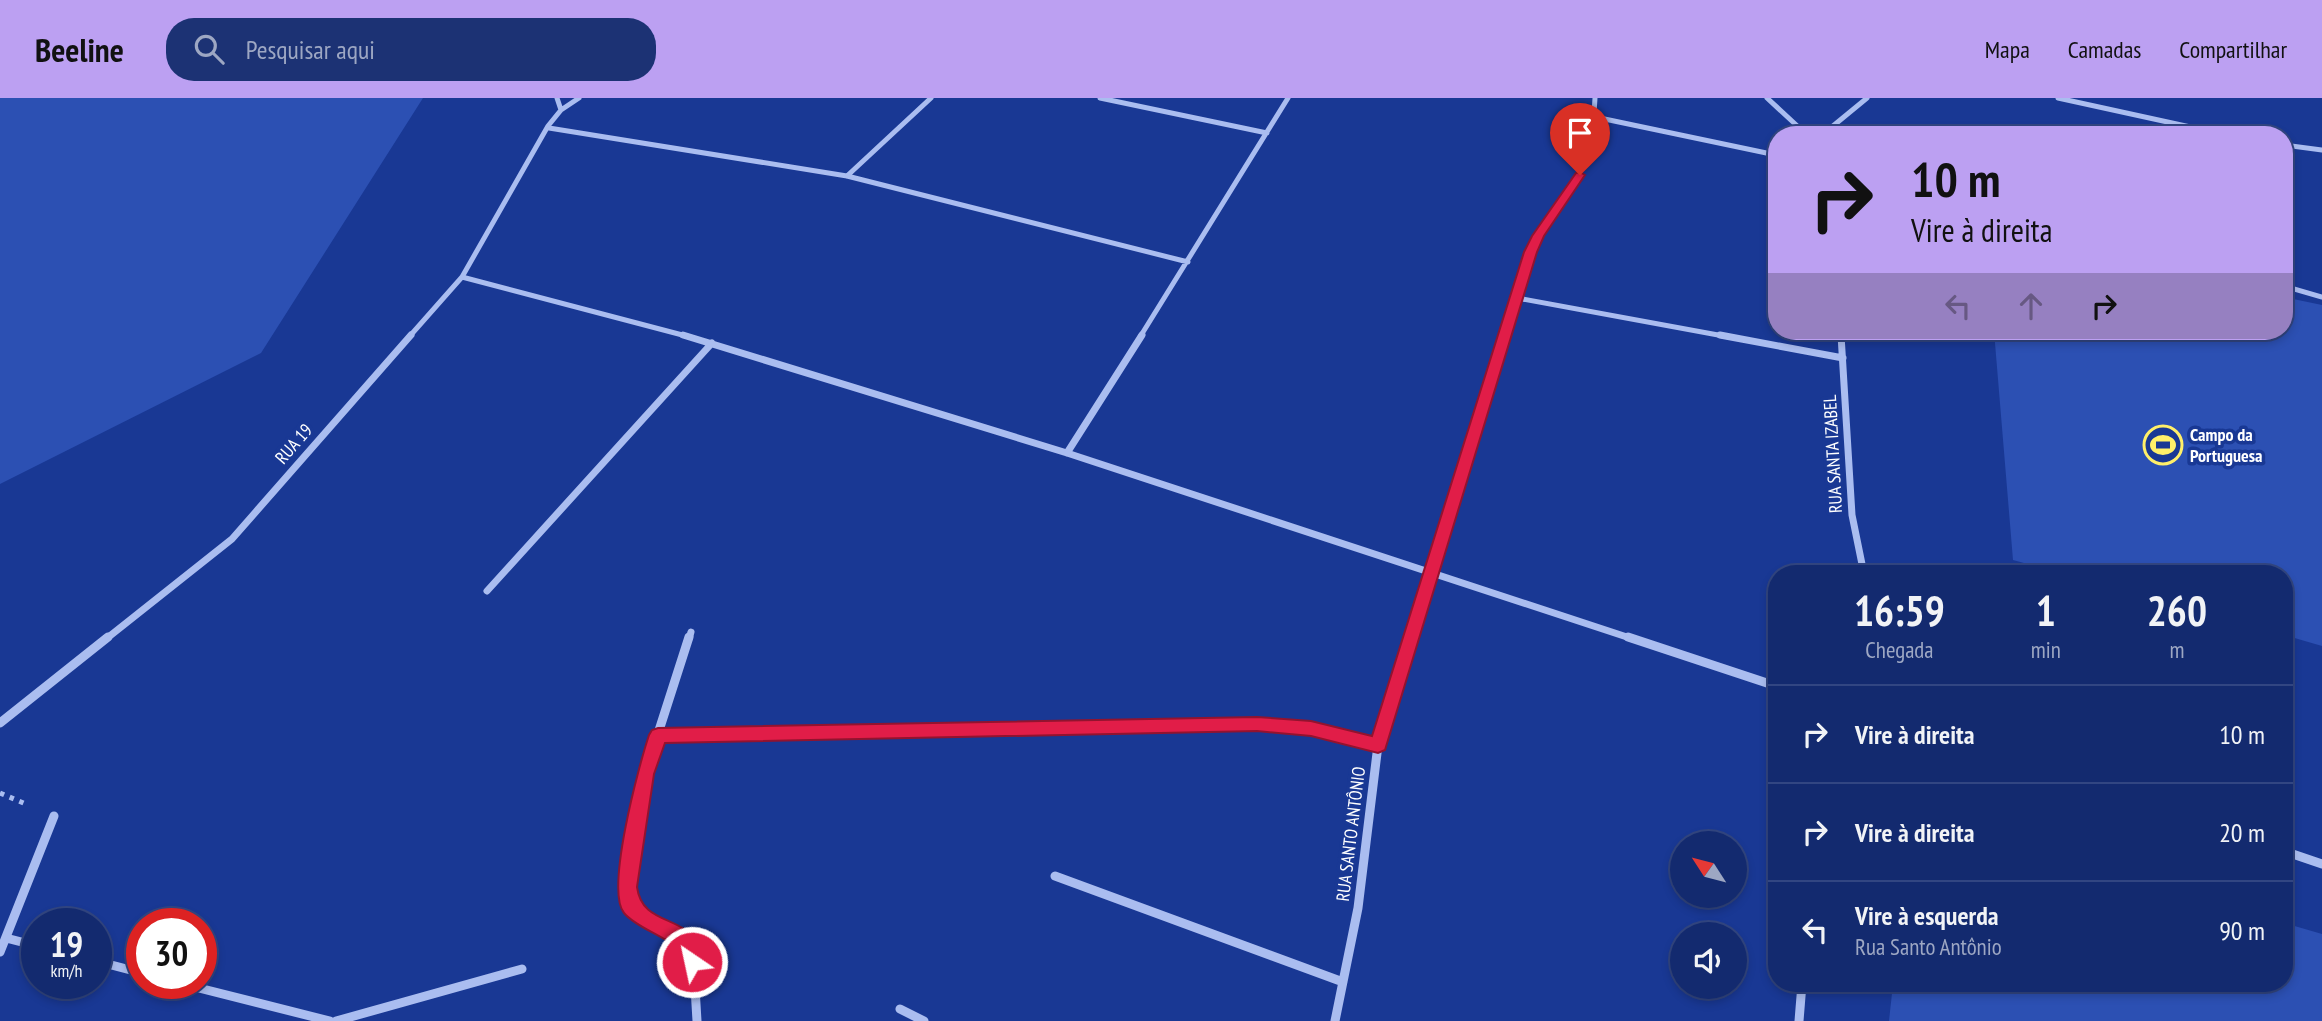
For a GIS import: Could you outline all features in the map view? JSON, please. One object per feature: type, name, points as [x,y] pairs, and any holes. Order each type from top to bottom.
[{"type":"street","points":[[557,98],[561,110],[579,98]]},
{"type":"street","points":[[847,176],[931,98]]},
{"type":"street","points":[[1100,98],[1267,133]]},
{"type":"street","points":[[1067,453],[1288,98]]},
{"type":"street","name":"RUA SANTO ANTÔNIO","points":[[1335,1021],[1358,908],[1378,745],[1538,236],[1580,175],[1591,148],[1595,98]]},
{"type":"street","points":[[1767,98],[1797,126]]},
{"type":"street","points":[[1833,126],[1867,98]]},
{"type":"street","points":[[2058,98],[2186,126]]},
{"type":"street","name":"RUA 19","points":[[0,723],[232,539],[461,278],[550,123],[561,110]]},
{"type":"street","points":[[1595,117],[1768,153]]},
{"type":"street","points":[[549,128],[847,176],[1188,262]]},
{"type":"street","points":[[2293,146],[2322,150]]},
{"type":"street","points":[[461,278],[712,343],[1067,453],[1768,683]]},
{"type":"street","points":[[2293,289],[2322,297]]},
{"type":"street","points":[[1517,298],[1843,358]]},
{"type":"street","name":"RUA SANTA IZABEL","points":[[1842,340],[1852,515],[1862,565]]},
{"type":"street","points":[[487,591],[712,343]]},
{"type":"street","points":[[691,632],[645,774],[627,887],[629,905],[642,918],[676,936],[688,946],[697,1021]]},
{"type":"street","points":[[658,735],[1257,724],[1311,729],[1378,745]]},
{"type":"street","points":[[0,952],[54,816]]},
{"type":"street","points":[[2293,854],[2322,863]]},
{"type":"street","points":[[1055,876],[1343,982]]},
{"type":"street","points":[[6,938],[21,942]]},
{"type":"street","points":[[336,1021],[522,968]]},
{"type":"street","points":[[1799,1021],[1801,992]]},
{"type":"street","points":[[217,993],[330,1021]]},
{"type":"street","points":[[900,1009],[924,1021]]},
{"type":"shaded area","points":[[0,98],[423,98],[261,353],[0,484]]},
{"type":"shaded area","name":"Campo da Portuguesa","points":[[2293,299],[2322,305],[2322,646],[2293,638],[2293,565],[2031,565],[2013,560],[1995,340],[2293,340]]},
{"type":"shaded area","points":[[2293,926],[2322,934],[2322,1021],[1889,1021],[1892,992],[2293,992]]},
{"type":"place","name":"Campo da Portuguesa","points":[[2163,445]]},
{"type":"route","points":[[692,962],[688,946],[676,936],[642,918],[629,905],[627,887],[645,774],[658,735],[1257,724],[1311,729],[1354,737],[1378,745],[1530,252],[1580,175]]}]
